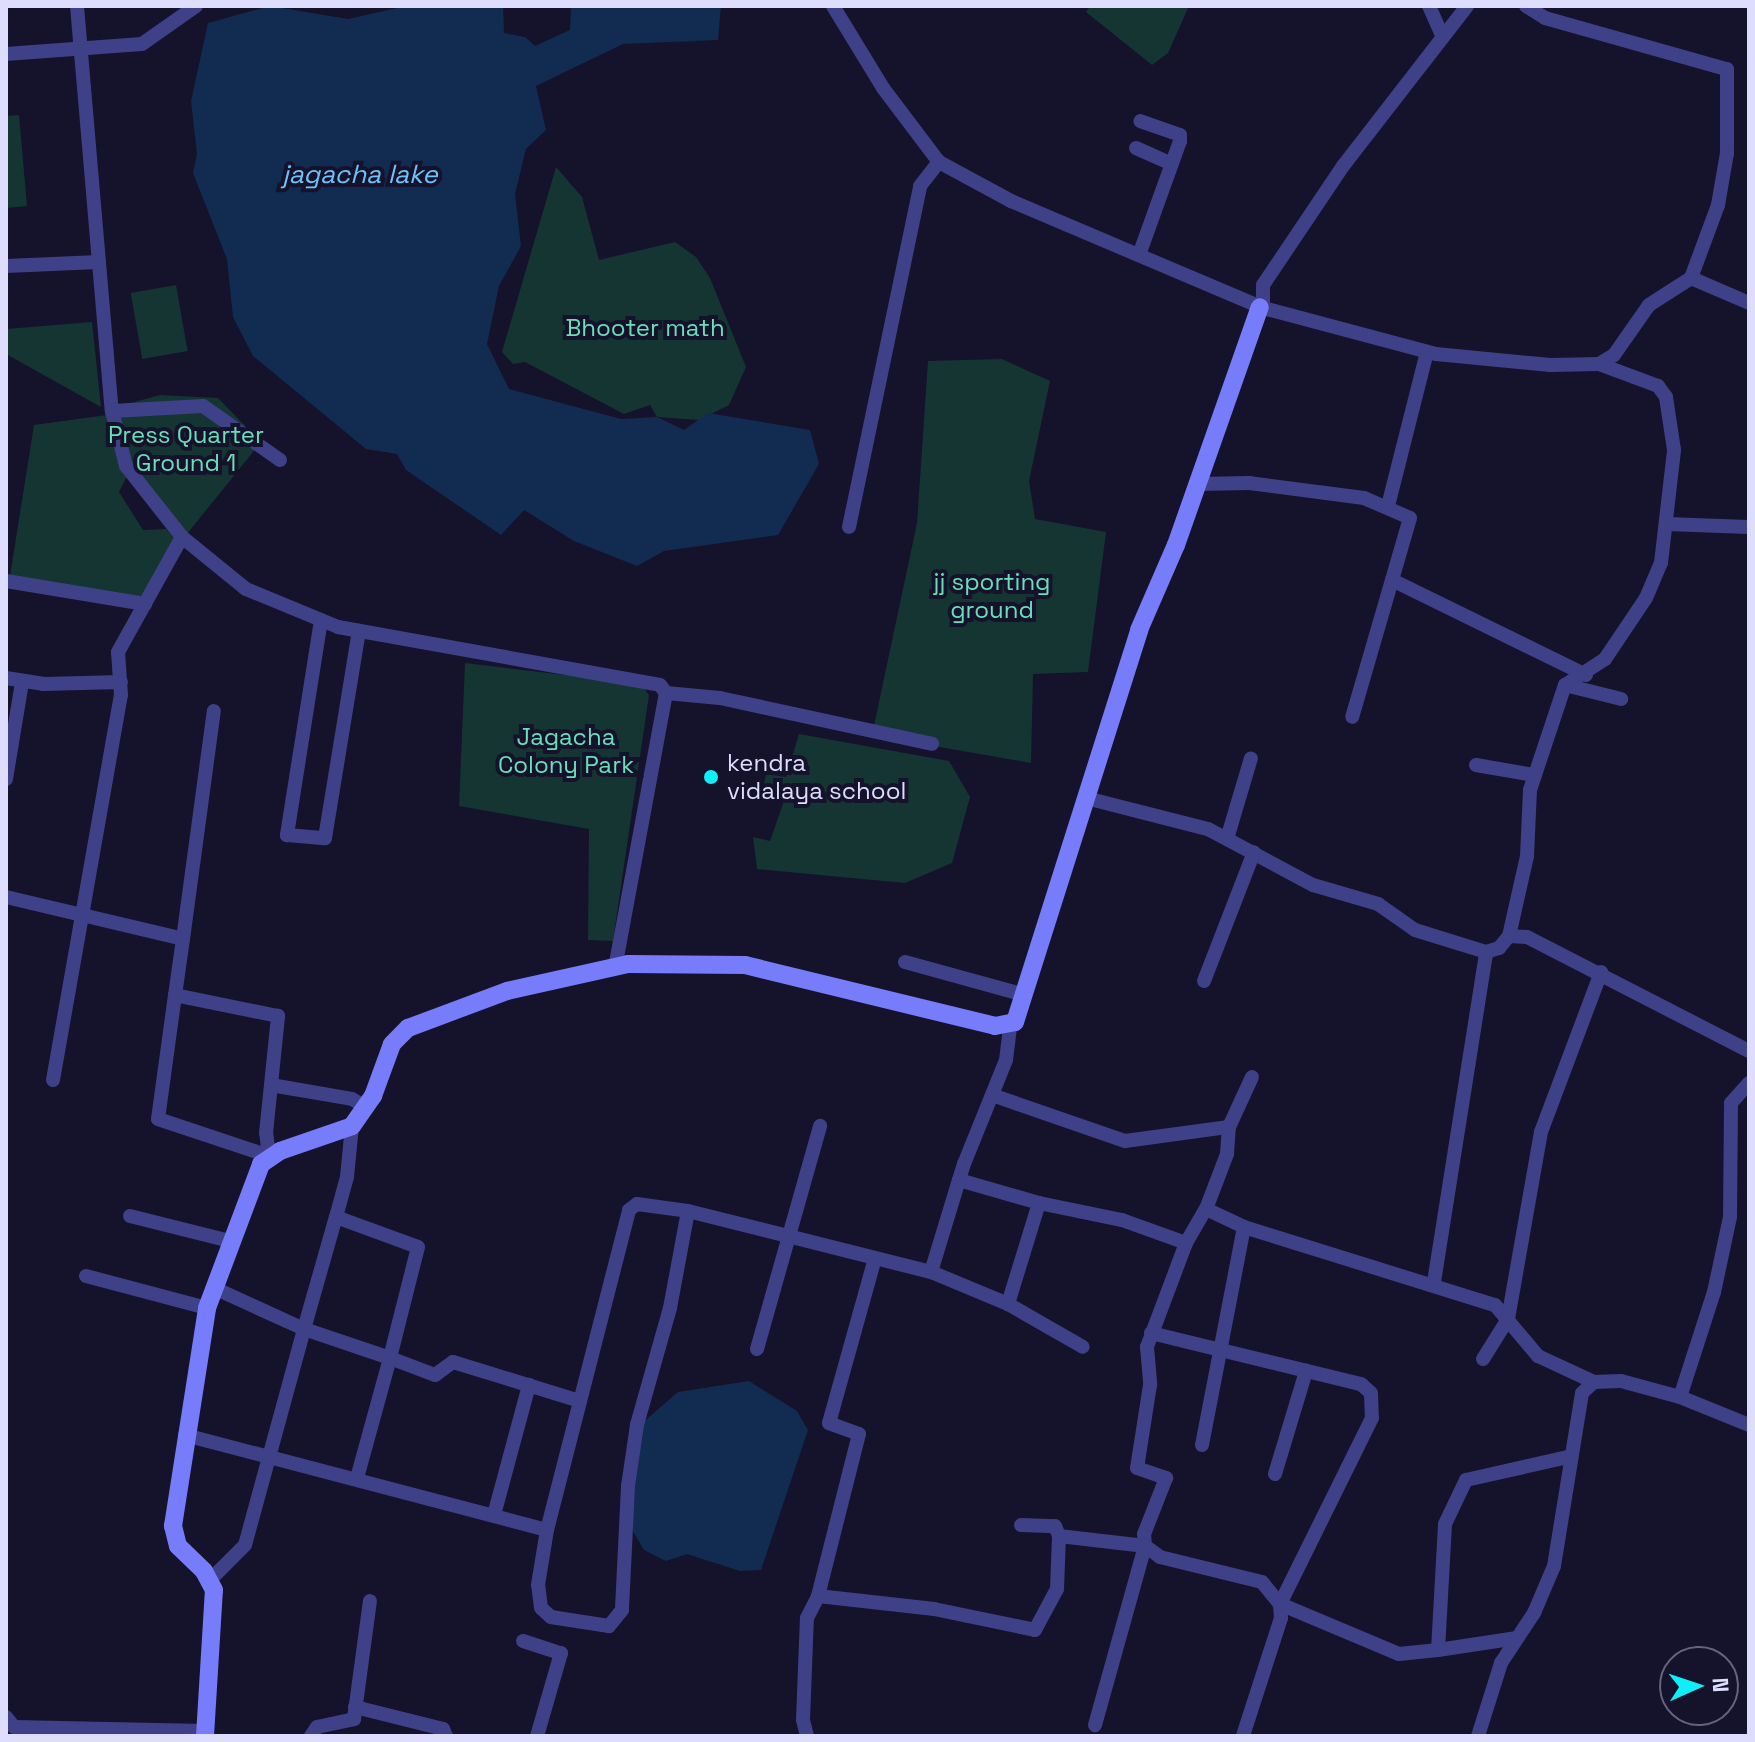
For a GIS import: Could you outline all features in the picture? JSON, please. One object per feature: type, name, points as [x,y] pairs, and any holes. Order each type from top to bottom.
[{"type":"main road","points":[[205,1734],[214,1633],[210,1580],[175,1538],[185,1435],[207,1308],[256,1173],[269,1156],[352,1126],[366,1107],[392,1044],[408,1028],[507,991],[615,967],[745,965],[1010,1026],[1025,995],[1139,630],[1198,484],[1262,307]]},
{"type":"street","points":[[77,6],[112,411],[126,466],[182,537],[246,589],[321,620],[359,631],[660,685],[666,693],[615,967]]},
{"type":"street","points":[[6,54],[80,46],[142,44],[196,6]]},
{"type":"street","points":[[833,6],[883,88],[939,162],[1011,201],[1262,307],[1427,352],[1550,365],[1599,364],[1658,386],[1666,397],[1674,450],[1661,563],[1646,598],[1605,659],[1586,675],[1565,685],[1534,775],[1527,856],[1509,936],[1499,948],[1486,952],[1415,930],[1378,904],[1313,885],[1227,839],[1086,798]]},
{"type":"street","points":[[1429,6],[1443,37]]},
{"type":"street","points":[[1262,307],[1263,285],[1343,166],[1467,6]]},
{"type":"street","points":[[1526,6],[1545,18],[1727,69],[1727,153],[1718,205],[1691,278],[1649,305],[1614,355],[1599,364]]},
{"type":"street","points":[[1139,255],[1180,135],[1140,121]]},
{"type":"street","points":[[1136,148],[1172,164]]},
{"type":"street","points":[[849,527],[920,186],[939,162]]},
{"type":"street","points":[[6,266],[99,262]]},
{"type":"street","points":[[1691,278],[1749,303]]},
{"type":"street","points":[[1388,506],[1427,352]]},
{"type":"street","points":[[112,411],[203,406],[280,460]]},
{"type":"street","points":[[1198,484],[1249,483],[1364,498],[1410,518],[1352,717]]},
{"type":"street","points":[[1667,524],[1749,527]]},
{"type":"street","points":[[53,1080],[121,682],[118,652],[182,537]]},
{"type":"street","points":[[1392,580],[1586,675]]},
{"type":"street","points":[[6,581],[145,604]]},
{"type":"street","points":[[321,620],[287,835],[325,838],[359,631]]},
{"type":"street","points":[[6,678],[22,682],[121,682]]},
{"type":"street","points":[[6,779],[22,682]]},
{"type":"street","points":[[1565,685],[1621,699]]},
{"type":"street","points":[[666,693],[720,698],[932,744]]},
{"type":"street","points":[[175,995],[278,1016],[271,1085],[269,1156],[158,1119],[175,995],[183,939],[214,711]]},
{"type":"street","points":[[1227,839],[1251,758]]},
{"type":"street","points":[[1476,765],[1534,775]]},
{"type":"street","points":[[1204,981],[1254,852]]},
{"type":"street","points":[[6,897],[82,919],[183,939]]},
{"type":"street","points":[[1509,936],[1527,937],[1601,972],[1749,1051]]},
{"type":"street","points":[[1434,1282],[1486,952]]},
{"type":"street","points":[[905,962],[1025,995]]},
{"type":"street","points":[[1483,1359],[1508,1319],[1541,1132],[1601,972]]},
{"type":"street","points":[[931,1272],[959,1180],[1006,1060],[1010,1026]]},
{"type":"street","points":[[1095,1725],[1145,1546],[1144,1534],[1166,1478],[1137,1468],[1150,1385],[1151,1333],[1186,1243],[1206,1209],[1227,1154],[1229,1127],[1252,1077]]},
{"type":"street","points":[[1680,1397],[1714,1292],[1730,1217],[1731,1103],[1749,1083]]},
{"type":"street","points":[[271,1085],[352,1099],[366,1107]]},
{"type":"street","points":[[992,1095],[1125,1141],[1229,1127]]},
{"type":"street","points":[[210,1580],[245,1545],[266,1453],[347,1177],[352,1126]]},
{"type":"street","points":[[757,1349],[786,1235],[820,1126]]},
{"type":"street","points":[[959,1180],[1039,1203],[1122,1220],[1186,1243]]},
{"type":"street","points":[[1008,1304],[1039,1203]]},
{"type":"street","points":[[688,1211],[670,1308],[637,1425],[622,1610],[609,1626],[551,1617],[541,1608],[538,1585],[547,1530],[629,1210],[637,1204],[688,1211],[931,1272],[1008,1304],[1083,1347]]},
{"type":"street","points":[[1206,1209],[1244,1227],[1434,1282],[1495,1305],[1518,1337],[1538,1356],[1594,1382],[1621,1381],[1680,1397],[1749,1425]]},
{"type":"street","points":[[130,1216],[230,1241]]},
{"type":"street","points":[[336,1217],[418,1247],[357,1478]]},
{"type":"street","points":[[1202,1445],[1223,1350],[1244,1227]]},
{"type":"street","points":[[807,1736],[803,1720],[807,1618],[818,1596],[859,1434],[829,1423],[875,1258]]},
{"type":"street","points":[[86,1276],[207,1308]]},
{"type":"street","points":[[214,1288],[304,1329],[435,1375],[453,1362],[580,1401]]},
{"type":"street","points":[[1151,1333],[1361,1384],[1371,1393],[1372,1418],[1280,1604],[1281,1618],[1243,1736]]},
{"type":"street","points":[[1275,1474],[1306,1371]]},
{"type":"street","points":[[1478,1736],[1501,1663],[1554,1566],[1568,1457],[1582,1393],[1594,1382]]},
{"type":"street","points":[[494,1515],[529,1385]]},
{"type":"street","points":[[185,1435],[266,1453],[547,1530]]},
{"type":"street","points":[[1438,1650],[1445,1524],[1466,1480],[1568,1457]]},
{"type":"street","points":[[818,1596],[934,1609],[1035,1630],[1057,1589],[1059,1536],[1055,1526],[1021,1525]]},
{"type":"street","points":[[1059,1536],[1145,1546],[1160,1557],[1262,1582],[1280,1604],[1399,1654],[1517,1638]]},
{"type":"street","points":[[311,1736],[317,1727],[346,1724],[354,1719],[370,1601]]},
{"type":"street","points":[[523,1641],[561,1651],[537,1736]]},
{"type":"street","points":[[355,1707],[418,1730],[443,1729],[446,1736]]},
{"type":"street","points":[[6,1717],[14,1727],[205,1734]]},
{"type":"green space","points":[[1090,6],[1189,6],[1168,53],[1152,65],[1086,12]]},
{"type":"green space","points":[[19,115],[27,206],[6,208],[6,116]]},
{"type":"green space","name":"Bhooter math","points":[[556,167],[582,197],[599,260],[675,242],[696,257],[710,278],[746,367],[729,405],[699,420],[657,417],[650,405],[624,414],[525,362],[513,364],[502,352]]},
{"type":"green space","points":[[176,285],[188,351],[142,359],[131,293]]},
{"type":"green space","points":[[92,322],[101,407],[6,354],[6,329]]},
{"type":"green space","name":"jj sporting ground","points":[[1002,359],[1050,381],[1029,481],[1035,519],[1106,532],[1088,672],[1033,674],[1031,763],[872,735],[917,523],[928,361]]},
{"type":"green space","name":"Press Quarter Ground 1","points":[[160,395],[218,398],[261,442],[187,534],[130,461],[116,407]]},
{"type":"green space","points":[[107,415],[126,478],[119,492],[143,530],[166,529],[174,538],[141,599],[10,576],[34,425]]},
{"type":"green space","name":"Jagacha Colony Park","points":[[465,663],[641,684],[649,695],[613,941],[588,940],[589,829],[459,806]]},
{"type":"green space","points":[[799,734],[949,761],[970,797],[952,863],[905,883],[757,869],[753,837],[770,841],[784,801],[763,789],[766,774],[786,777]]},
{"type":"water","name":"jagacha lake","points":[[270,6],[348,19],[406,6],[503,6],[504,33],[525,37],[535,46],[570,30],[571,6],[721,6],[718,40],[623,44],[536,86],[546,130],[526,149],[515,194],[521,246],[499,286],[487,344],[509,389],[621,419],[657,417],[684,430],[708,413],[810,430],[819,464],[778,535],[664,551],[637,566],[574,541],[524,510],[501,535],[406,470],[397,454],[366,449],[253,356],[233,317],[227,259],[193,173],[197,154],[191,101],[208,23]]},
{"type":"water","points":[[749,1381],[797,1411],[808,1430],[761,1570],[740,1571],[687,1554],[666,1561],[644,1550],[631,1528],[631,1483],[641,1424],[678,1392]]},
{"type":"place","name":"kendra vidalaya school","points":[[711,777]]}]
